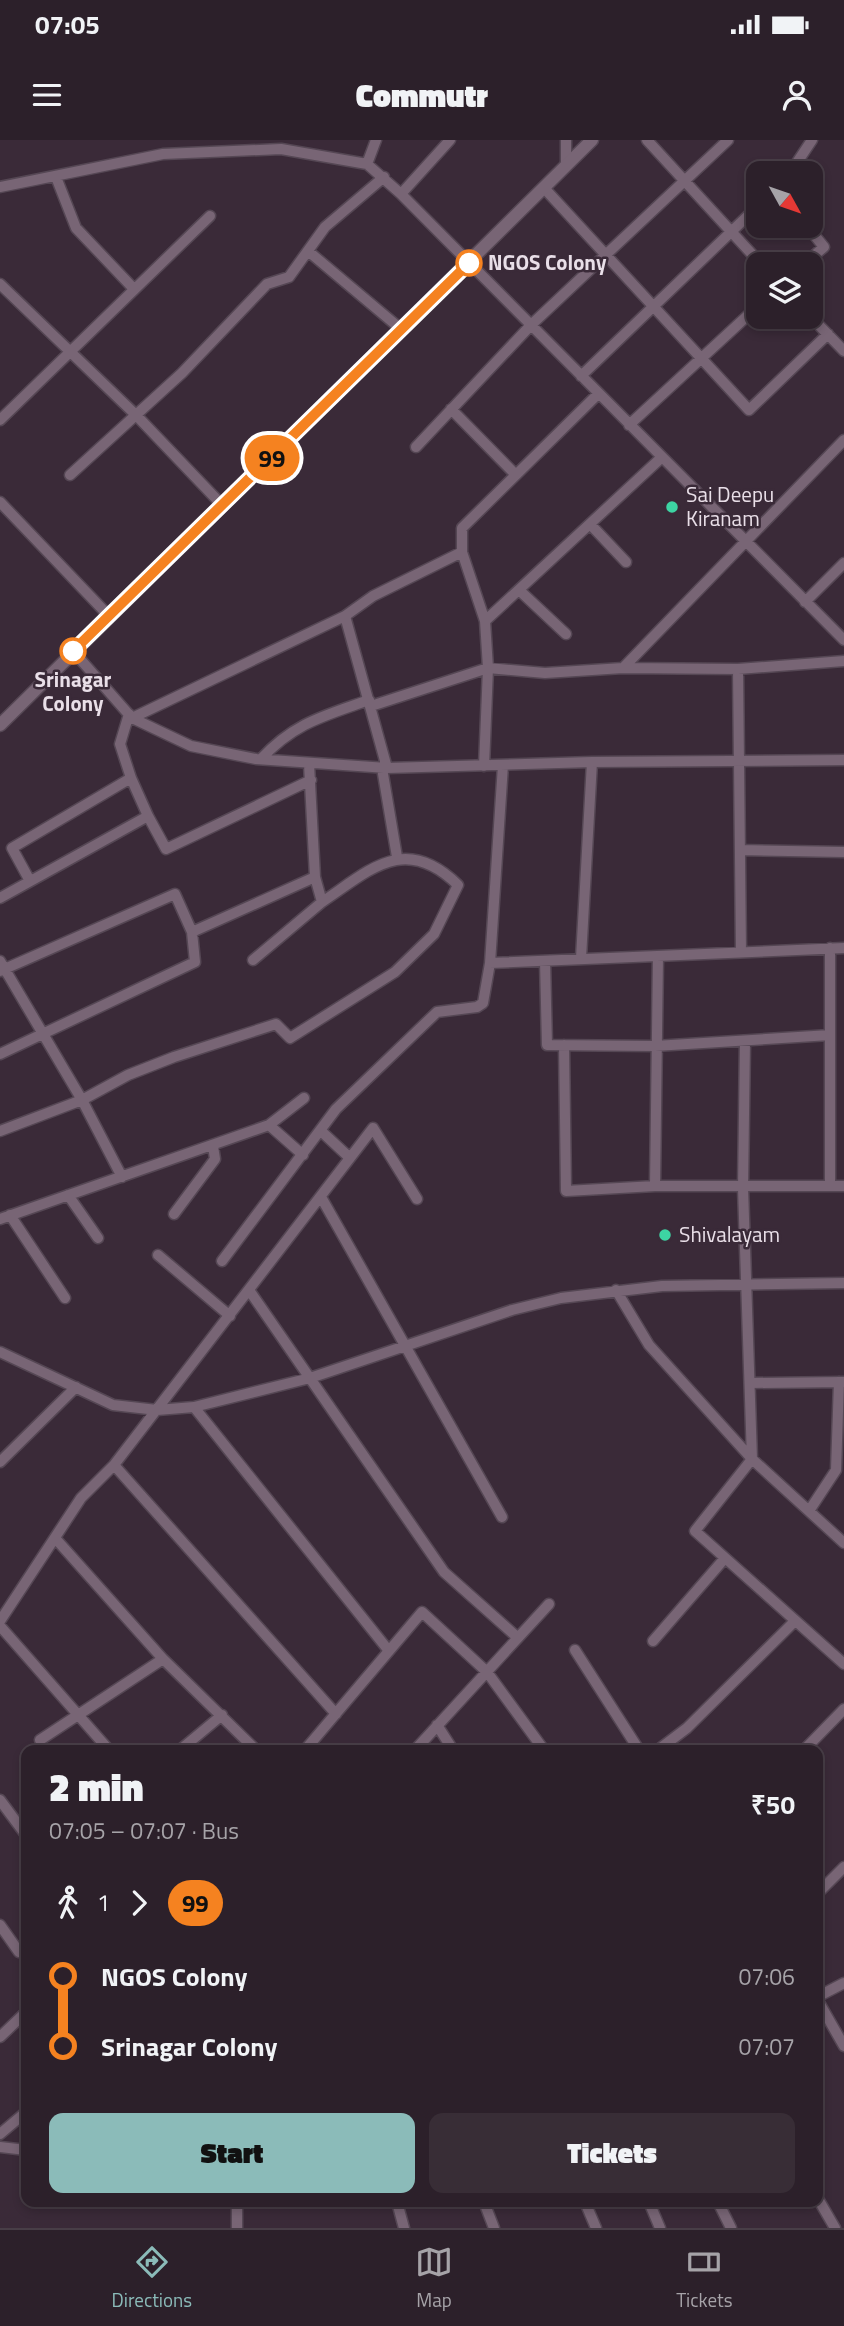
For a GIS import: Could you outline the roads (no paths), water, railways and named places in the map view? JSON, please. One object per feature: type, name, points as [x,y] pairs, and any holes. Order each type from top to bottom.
[{"type":"street","points":[[367,164],[376,140]]},
{"type":"street","points":[[401,194],[450,140]]},
{"type":"street","points":[[566,140],[566,166]]},
{"type":"street","points":[[0,725],[592,140]]},
{"type":"street","points":[[647,140],[686,179],[750,252]]},
{"type":"street","points":[[416,447],[531,326],[728,140]]},
{"type":"street","points":[[798,161],[812,140]]},
{"type":"street","points":[[0,187],[203,146],[281,149],[367,164],[384,177],[844,640]]},
{"type":"street","points":[[55,177],[76,228],[134,289]]},
{"type":"street","points":[[70,475],[137,416],[267,284],[289,276],[325,227],[384,177]]},
{"type":"street","points":[[545,189],[749,410],[828,334]]},
{"type":"street","points":[[0,420],[211,216]]},
{"type":"street","points":[[581,376],[746,218]]},
{"type":"street","points":[[817,238],[824,247],[818,252]]},
{"type":"street","points":[[308,251],[402,330]]},
{"type":"street","points":[[0,284],[137,416],[223,506]]},
{"type":"street","points":[[0,302],[10,292]]},
{"type":"street","points":[[629,425],[746,317]]},
{"type":"street","points":[[823,329],[844,351]]},
{"type":"street","points":[[484,766],[488,668],[485,621],[462,552],[462,528],[598,394]]},
{"type":"street","points":[[451,409],[515,474]]},
{"type":"street","points":[[623,668],[743,541],[844,440]]},
{"type":"street","points":[[485,621],[662,458]]},
{"type":"street","points":[[0,502],[109,616]]},
{"type":"street","points":[[590,524],[626,562]]},
{"type":"street","points":[[311,780],[166,849],[131,778],[120,744],[131,716],[345,616],[373,596],[462,552]]},
{"type":"street","points":[[804,602],[844,563]]},
{"type":"street","points":[[519,590],[566,634]]},
{"type":"street","points":[[345,616],[370,703],[384,768],[397,857]]},
{"type":"street","points":[[73,651],[131,716],[191,746],[261,759],[384,768],[592,762],[844,760]]},
{"type":"street","points":[[261,759],[282,736],[305,724],[488,668],[545,673],[623,668],[738,669],[844,661]]},
{"type":"street","points":[[738,669],[741,952]]},
{"type":"street","points":[[581,958],[592,762]]},
{"type":"street","points":[[309,764],[315,877],[322,902]]},
{"type":"street","points":[[222,1261],[336,1109],[437,1012],[481,1006],[491,963],[503,765]]},
{"type":"street","points":[[30,881],[12,848],[131,778]]},
{"type":"street","points":[[0,898],[148,816]]},
{"type":"street","points":[[740,849],[844,852]]},
{"type":"street","points":[[0,1131],[82,1100],[128,1075],[163,1061],[276,1024],[290,1038],[395,972],[434,934],[458,884],[437,869],[397,857],[380,863],[322,902],[253,960]]},
{"type":"street","points":[[192,932],[315,877]]},
{"type":"street","points":[[0,1054],[44,1034],[195,962],[192,932],[174,894],[2,967],[44,1034],[82,1100],[122,1177]]},
{"type":"street","points":[[830,948],[830,1186]]},
{"type":"street","points":[[491,963],[844,948]]},
{"type":"street","points":[[655,1186],[658,957]]},
{"type":"street","points":[[545,961],[547,1045],[655,1046],[830,1035]]},
{"type":"street","points":[[745,1041],[743,1188],[752,1459],[695,1531],[844,1664]]},
{"type":"street","points":[[564,1045],[566,1191],[655,1186],[844,1186]]},
{"type":"street","points":[[65,1298],[5,1217],[269,1125],[304,1098]]},
{"type":"street","points":[[269,1125],[303,1155]]},
{"type":"street","points":[[0,1620],[81,1498],[114,1465],[373,1128],[417,1199]]},
{"type":"street","points":[[321,1131],[350,1158]]},
{"type":"street","points":[[174,1214],[215,1159],[213,1146]]},
{"type":"street","points":[[68,1195],[98,1238]]},
{"type":"street","points":[[321,1197],[502,1517]]},
{"type":"street","points":[[158,1255],[230,1316]]},
{"type":"street","points":[[0,1352],[113,1405],[157,1410],[194,1407],[310,1378],[512,1310],[616,1290],[844,1283]]},
{"type":"street","points":[[249,1290],[444,1572],[517,1637]]},
{"type":"street","points":[[616,1290],[649,1345],[752,1459],[844,1543]]},
{"type":"street","points":[[751,1383],[842,1382],[840,1470],[809,1511]]},
{"type":"street","points":[[0,1462],[76,1387]]},
{"type":"street","points":[[194,1407],[389,1651]]},
{"type":"street","points":[[114,1465],[336,1714]]},
{"type":"street","points":[[55,1538],[163,1659],[251,1745]]},
{"type":"street","points":[[653,1641],[725,1558]]},
{"type":"street","points":[[420,1745],[549,1604]]},
{"type":"street","points":[[309,1745],[422,1612],[487,1672],[540,1745]]},
{"type":"street","points":[[665,1745],[687,1728],[795,1620]]},
{"type":"street","points":[[0,1626],[104,1745]]},
{"type":"street","points":[[575,1650],[636,1745]]},
{"type":"street","points":[[40,1740],[163,1659]]},
{"type":"street","points":[[809,1745],[844,1709]]},
{"type":"street","points":[[186,1745],[222,1715]]},
{"type":"street","points":[[438,1725],[450,1745]]},
{"type":"street","points":[[0,1800],[21,1828]]},
{"type":"street","points":[[823,1889],[844,1867]]},
{"type":"street","points":[[0,1925],[19,1952]]},
{"type":"street","points":[[823,1995],[844,1983]]},
{"type":"street","points":[[823,2009],[844,2046]]},
{"type":"street","points":[[0,2037],[21,2017]]},
{"type":"street","points":[[0,2134],[21,2116]]},
{"type":"street","points":[[0,2147],[21,2149]]},
{"type":"street","points":[[237,2207],[237,2228]]},
{"type":"street","points":[[398,2207],[404,2228]]},
{"type":"street","points":[[486,2207],[494,2228]]},
{"type":"street","points":[[587,2207],[596,2228]]},
{"type":"street","points":[[651,2207],[660,2228]]},
{"type":"street","points":[[720,2207],[731,2228]]},
{"type":"street","points":[[823,2207],[835,2228]]},
{"type":"place","name":"NGOS Colony","points":[[469,263]]},
{"type":"place","name":"Sai Deepu Kiranam","points":[[672,507]]},
{"type":"place","name":"Srinagar Colony","points":[[73,651]]},
{"type":"place","name":"Shivalayam","points":[[665,1235]]}]
